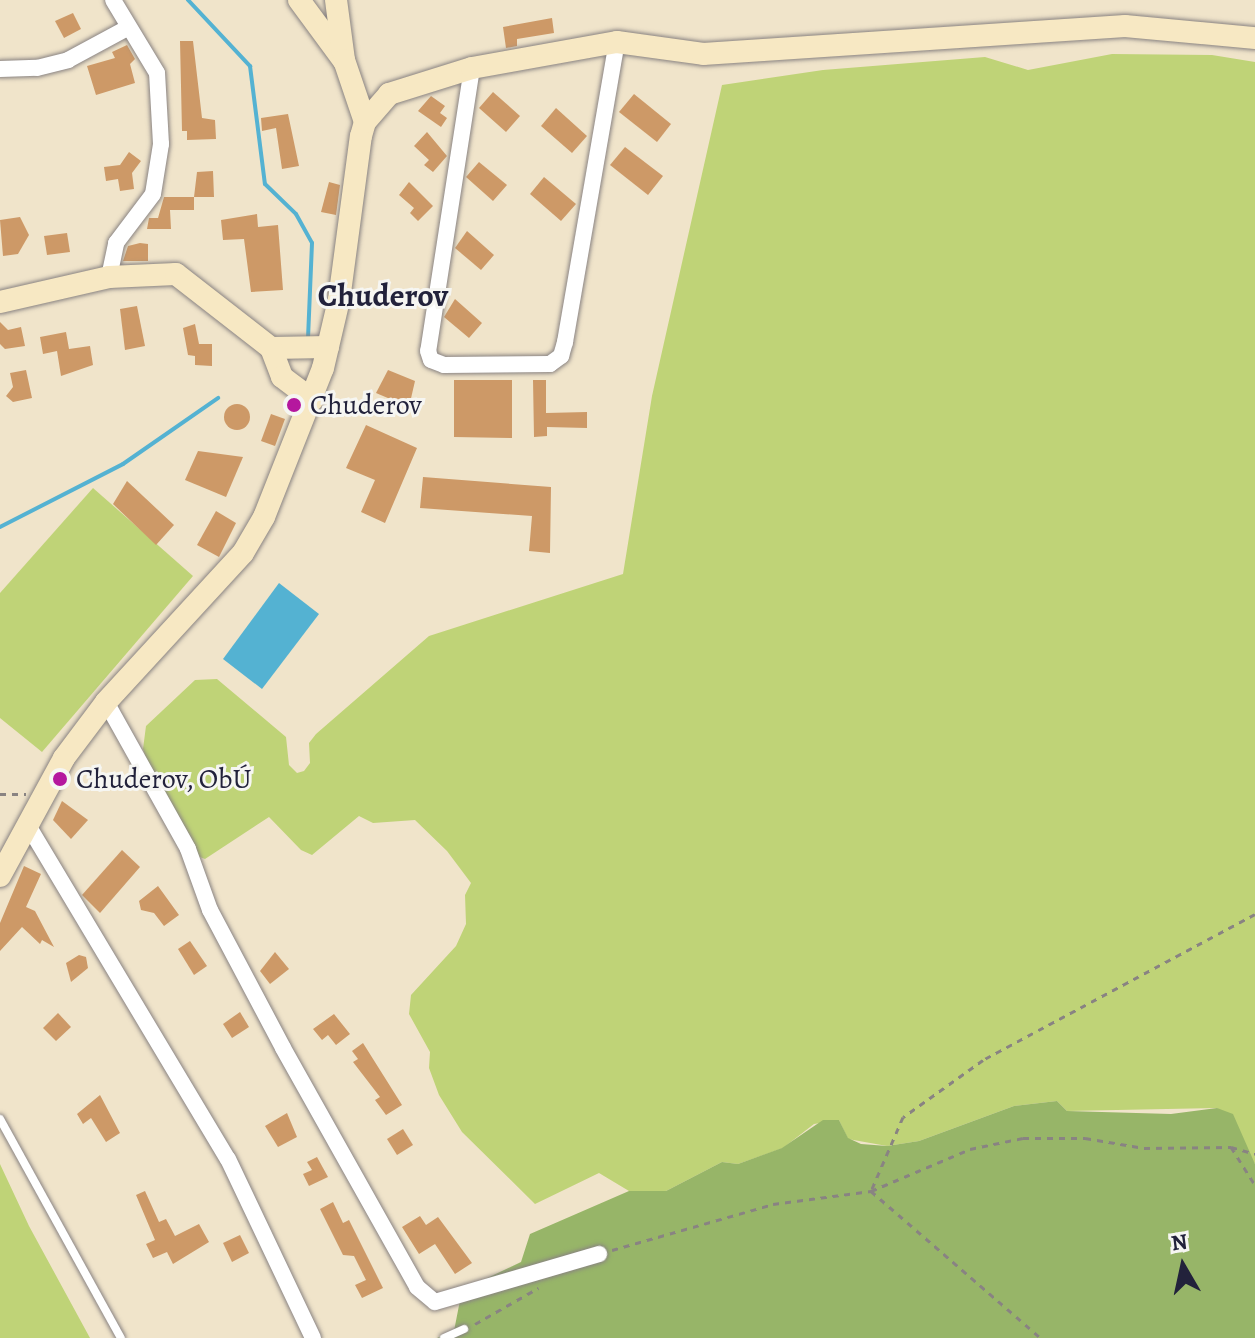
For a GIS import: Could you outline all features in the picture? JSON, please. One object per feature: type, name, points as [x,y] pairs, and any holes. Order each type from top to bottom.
[{"type":"street","points":[[109,277],[116,243],[153,194],[161,144],[157,73],[113,0]]},
{"type":"street","points":[[299,0],[345,62]]},
{"type":"street","points":[[336,0],[345,62],[365,122]]},
{"type":"street","points":[[312,400],[294,355],[365,122],[389,94],[405,85],[472,68],[617,42],[703,54],[1125,26],[1255,38]]},
{"type":"street","points":[[0,69],[37,68],[68,60],[129,27]]},
{"type":"street","points":[[472,68],[428,351],[431,360],[444,365],[550,364],[561,356],[565,342],[617,42]]},
{"type":"street","points":[[0,302],[109,277],[176,274],[294,355],[312,400],[264,517],[243,553],[106,702],[64,758],[0,876]]},
{"type":"street","points":[[106,702],[188,849],[210,910],[283,1048],[417,1287],[435,1302],[599,1254]]},
{"type":"street","points":[[29,827],[228,1159],[313,1338]]},
{"type":"lane","points":[[0,1119],[121,1338]]},
{"type":"lane","points":[[444,1338],[464,1329]]},
{"type":"path","points":[[871,1191],[903,1117],[983,1060],[1255,914]]},
{"type":"path","points":[[599,1254],[773,1204],[871,1191],[970,1149],[1023,1138],[1085,1138],[1144,1148],[1231,1147],[1255,1154]]},
{"type":"path","points":[[1231,1147],[1255,1185]]},
{"type":"path","points":[[871,1191],[1041,1338]]},
{"type":"path","points":[[464,1329],[545,1284]]},
{"type":"green space","points":[[1112,54],[1212,55],[1255,62],[1255,1164],[1217,1108],[1067,1111],[1057,1101],[1014,1106],[919,1141],[887,1146],[848,1139],[839,1120],[814,1124],[783,1148],[738,1164],[722,1162],[666,1191],[629,1191],[599,1173],[535,1204],[462,1132],[439,1095],[429,1068],[430,1052],[409,1014],[411,995],[456,946],[466,924],[465,895],[471,883],[447,851],[415,820],[373,823],[359,816],[312,855],[301,850],[269,817],[205,859],[192,854],[152,776],[143,749],[146,726],[195,680],[217,679],[286,737],[289,765],[297,773],[304,771],[310,763],[309,743],[316,734],[429,636],[623,574],[652,396],[722,85],[823,70],[985,57],[1028,70]]},
{"type":"green space","points":[[93,488],[193,576],[42,752],[0,718],[0,593]]},
{"type":"green space","points":[[1057,1101],[1067,1111],[1171,1114],[1217,1108],[1233,1114],[1255,1164],[1255,1338],[437,1338],[454,1331],[462,1290],[521,1262],[530,1234],[629,1191],[666,1191],[722,1162],[738,1164],[782,1148],[823,1120],[839,1120],[848,1138],[861,1144],[887,1146],[919,1141],[1014,1106]]},
{"type":"green space","points":[[0,1164],[29,1226],[90,1338],[0,1338]]},
{"type":"water","points":[[279,583],[319,614],[262,689],[223,659]]},
{"type":"building","points":[[73,13],[81,29],[64,38],[55,21]]},
{"type":"building","points":[[552,18],[554,33],[517,39],[517,46],[506,48],[503,27]]},
{"type":"building","points":[[180,41],[193,41],[202,118],[215,120],[216,139],[187,140],[187,131],[182,131]]},
{"type":"building","points":[[127,45],[135,59],[130,64],[135,83],[96,95],[87,66],[115,58],[112,52]]},
{"type":"building","points":[[493,92],[520,116],[506,132],[479,108]]},
{"type":"building","points":[[634,94],[671,124],[657,142],[619,112]]},
{"type":"building","points":[[431,96],[445,106],[440,113],[447,118],[441,127],[418,111]]},
{"type":"building","points":[[556,108],[587,136],[572,153],[541,126]]},
{"type":"building","points":[[288,114],[299,166],[282,169],[276,128],[262,131],[261,118]]},
{"type":"building","points":[[427,132],[447,156],[433,172],[424,165],[429,160],[414,146]]},
{"type":"building","points":[[625,147],[663,176],[648,195],[610,165]]},
{"type":"building","points":[[129,152],[141,161],[132,173],[134,189],[120,191],[118,179],[106,181],[104,167],[120,165]]},
{"type":"building","points":[[479,162],[507,185],[493,201],[466,177]]},
{"type":"building","points":[[213,171],[214,197],[194,197],[197,172]]},
{"type":"building","points":[[544,177],[576,204],[561,221],[530,194]]},
{"type":"building","points":[[329,182],[340,185],[336,215],[321,212]]},
{"type":"building","points":[[409,182],[433,206],[418,221],[410,213],[414,208],[399,195]]},
{"type":"building","points":[[164,197],[194,197],[194,210],[170,210],[171,229],[147,229],[149,218],[158,218]]},
{"type":"building","points":[[257,214],[258,227],[278,225],[283,290],[251,292],[244,239],[223,240],[221,220]]},
{"type":"building","points":[[20,217],[29,235],[18,254],[3,256],[0,220]]},
{"type":"building","points":[[467,231],[494,255],[481,270],[455,248]]},
{"type":"building","points":[[67,233],[70,252],[47,255],[44,236]]},
{"type":"building","points":[[148,244],[148,261],[123,261],[128,246]]},
{"type":"building","points":[[455,299],[482,323],[469,338],[444,317]]},
{"type":"building","points":[[137,306],[145,346],[125,350],[120,309]]},
{"type":"building","points":[[0,322],[8,330],[21,327],[25,346],[5,349],[0,344]]},
{"type":"building","points":[[195,324],[199,344],[212,344],[212,366],[195,365],[195,356],[188,355],[183,328]]},
{"type":"building","points":[[66,332],[69,349],[90,346],[93,365],[61,376],[57,351],[43,354],[40,337]]},
{"type":"building","points":[[26,370],[32,398],[13,402],[6,396],[13,387],[10,373]]},
{"type":"building","points":[[388,370],[415,381],[409,407],[376,393]]},
{"type":"building","points":[[454,380],[512,380],[512,438],[454,437]]},
{"type":"building","points":[[533,380],[546,380],[546,413],[587,412],[587,428],[547,427],[547,436],[534,437]]},
{"type":"building","points":[[237,404],[246,408],[250,417],[246,426],[237,430],[228,426],[224,417],[228,408]]},
{"type":"building","points":[[271,414],[285,419],[275,446],[261,441]]},
{"type":"building","points":[[366,425],[417,448],[385,523],[361,512],[375,480],[346,468]]},
{"type":"building","points":[[198,451],[243,457],[226,497],[185,480]]},
{"type":"building","points":[[423,477],[551,487],[550,553],[529,551],[532,516],[420,508]]},
{"type":"building","points":[[127,481],[174,525],[156,545],[113,504]]},
{"type":"building","points":[[216,511],[236,523],[219,557],[197,545]]},
{"type":"building","points":[[62,801],[88,820],[71,839],[53,820]]},
{"type":"building","points":[[122,850],[140,867],[100,913],[82,895]]},
{"type":"building","points":[[24,866],[41,874],[26,907],[35,911],[54,947],[42,940],[40,944],[22,927],[0,951],[0,923]]},
{"type":"building","points":[[158,886],[179,915],[164,926],[154,913],[141,910],[139,901]]},
{"type":"building","points":[[190,941],[207,966],[194,975],[178,949]]},
{"type":"building","points":[[275,952],[289,969],[270,984],[260,971]]},
{"type":"building","points":[[79,955],[86,957],[88,968],[71,982],[66,963]]},
{"type":"building","points":[[240,1012],[249,1027],[232,1038],[223,1024]]},
{"type":"building","points":[[58,1013],[71,1027],[56,1041],[43,1028]]},
{"type":"building","points":[[334,1014],[350,1034],[336,1045],[328,1035],[322,1040],[313,1029]]},
{"type":"building","points":[[363,1043],[402,1105],[386,1115],[375,1100],[380,1097],[353,1062],[358,1059],[352,1051]]},
{"type":"building","points":[[100,1095],[120,1133],[106,1142],[91,1118],[83,1124],[77,1114]]},
{"type":"building","points":[[287,1113],[297,1137],[278,1147],[265,1126]]},
{"type":"building","points":[[403,1129],[413,1145],[397,1155],[387,1139]]},
{"type":"building","points":[[317,1157],[328,1177],[309,1186],[303,1174],[312,1170],[307,1162]]},
{"type":"building","points":[[145,1191],[159,1222],[166,1219],[175,1236],[199,1224],[209,1242],[173,1264],[167,1252],[153,1258],[146,1244],[155,1240],[136,1195]]},
{"type":"building","points":[[333,1202],[343,1223],[349,1220],[383,1288],[362,1298],[355,1285],[366,1280],[354,1256],[343,1255],[320,1209]]},
{"type":"building","points":[[420,1216],[426,1225],[438,1217],[472,1263],[455,1274],[435,1244],[419,1254],[402,1227]]},
{"type":"building","points":[[240,1235],[249,1253],[232,1262],[223,1243]]},
{"type":"waterway","points":[[188,0],[250,66],[265,184],[296,214],[312,243],[308,338]]},
{"type":"waterway","points":[[0,527],[123,464],[218,398]]},
{"type":"place","name":"Chuderov","points":[[294,405]]},
{"type":"place","name":"Chuderov, ObÚ","points":[[60,779]]},
{"type":"district","name":"Chuderov","points":[[383,295]]}]
